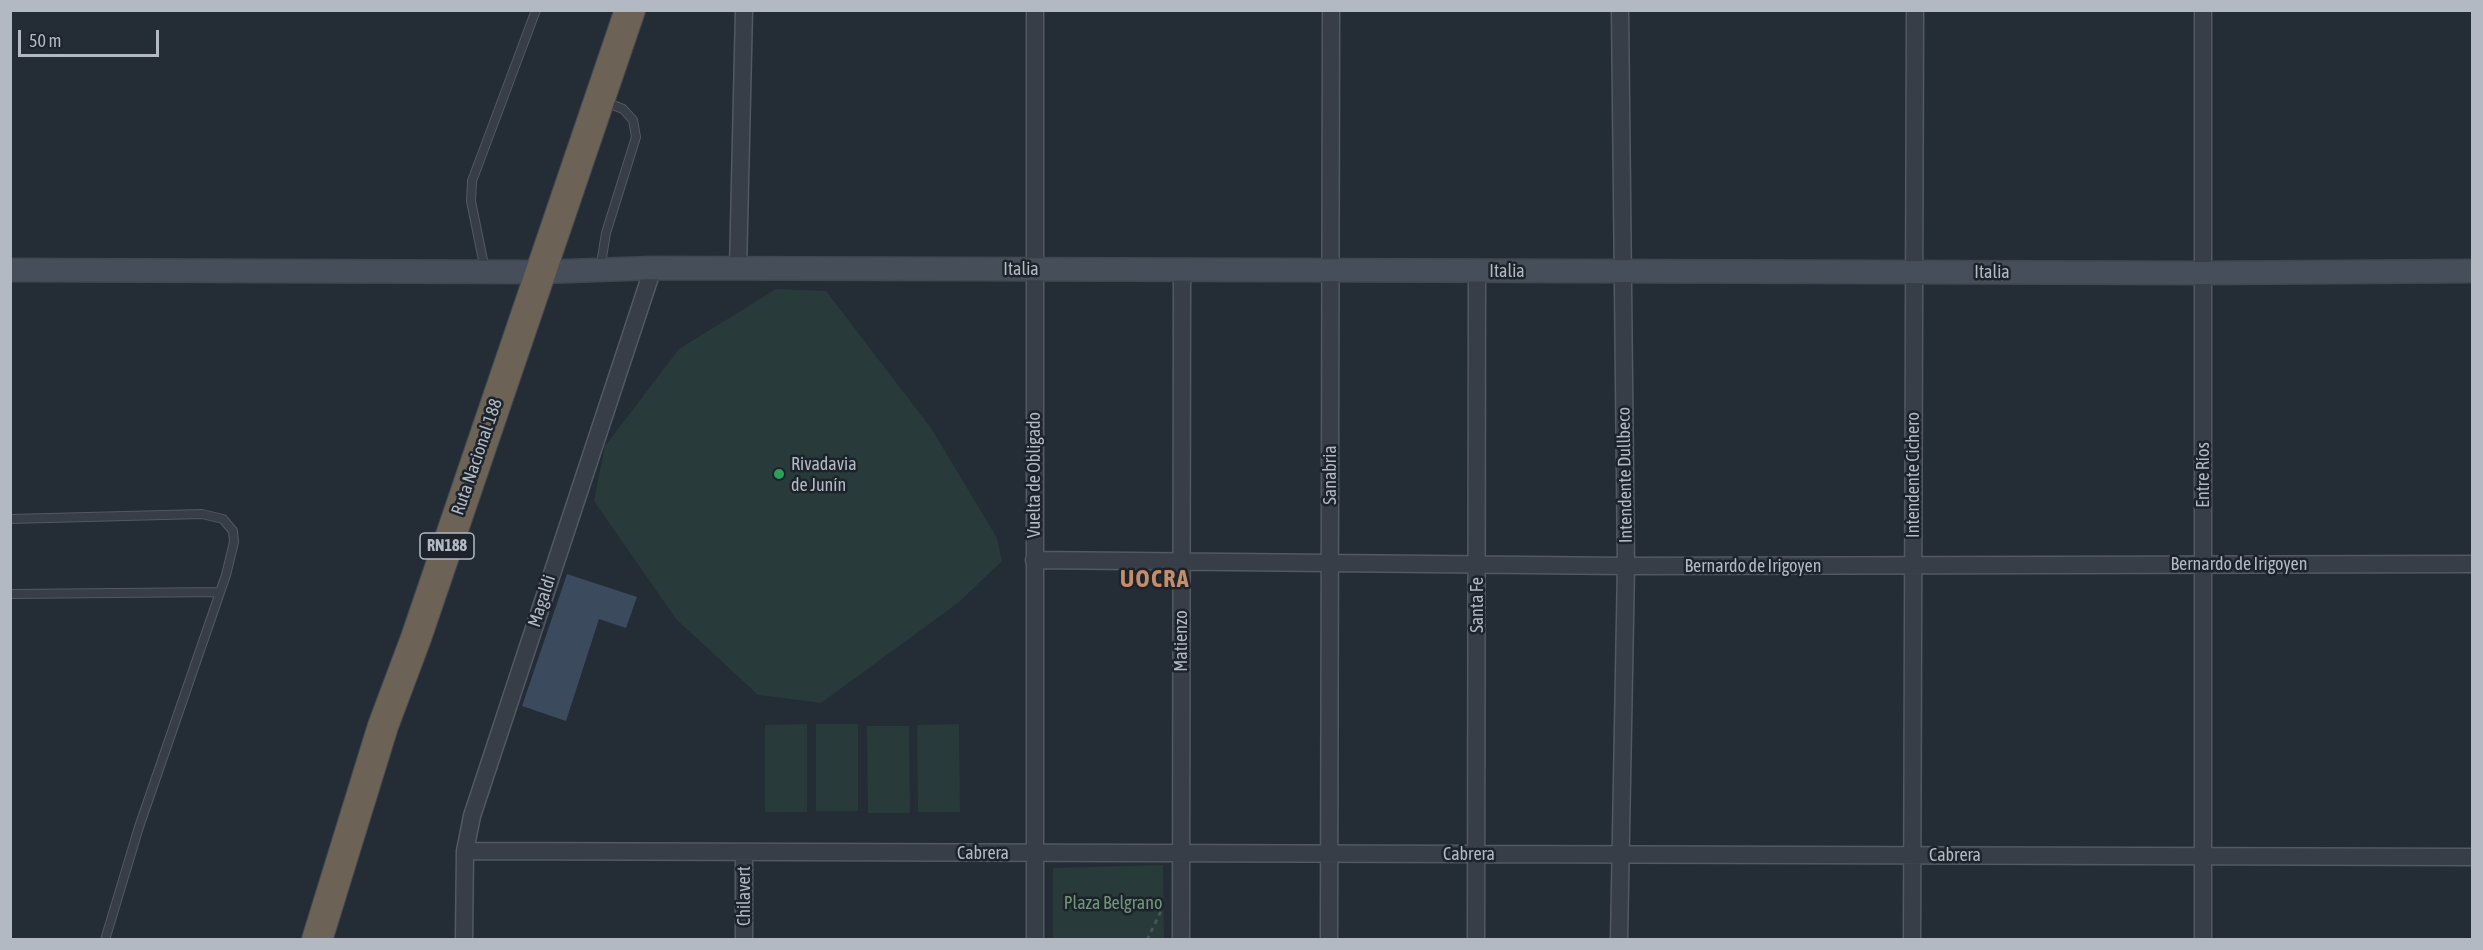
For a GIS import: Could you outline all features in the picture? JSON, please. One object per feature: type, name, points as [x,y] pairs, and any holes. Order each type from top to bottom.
[{"type":"highway","name":"Ruta Nacional 188","points":[[317,939],[383,726],[416,638],[630,10]]},
{"type":"street","points":[[738,268],[744,10]]},
{"type":"street","name":"Vuelta de Obligado","points":[[1035,10],[1035,939]]},
{"type":"street","name":"Sanabria","points":[[1329,939],[1331,10]]},
{"type":"street","name":"Intendente Dullbeco","points":[[1619,939],[1626,566],[1620,10]]},
{"type":"street","name":"Intendente Cichero","points":[[1912,939],[1915,10]]},
{"type":"street","name":"Entre Ríos","points":[[2202,10],[2203,939]]},
{"type":"street","name":"Magaldi","points":[[464,939],[465,851],[471,816],[652,268]]},
{"type":"street","name":"Italia","points":[[10,270],[541,272],[738,268],[2203,273],[2472,271]]},
{"type":"street","name":"Matienzo","points":[[1182,270],[1182,939]]},
{"type":"street","name":"Santa Fe","points":[[1476,939],[1477,270]]},
{"type":"street","name":"Bernardo de Irigoyen","points":[[1034,560],[1626,566],[2472,564]]},
{"type":"street","name":"Cabrera","points":[[465,851],[2472,857]]},
{"type":"street","name":"Chilavert","points":[[744,852],[744,939]]},
{"type":"lane","points":[[485,270],[471,201],[472,181],[536,10]]},
{"type":"lane","points":[[599,99],[623,109],[633,120],[636,137],[606,233],[599,270]]},
{"type":"lane","points":[[10,519],[202,514],[223,519],[232,531],[234,542],[220,592],[140,827],[105,939]]},
{"type":"lane","points":[[10,594],[220,592]]},
{"type":"green space","name":"Rivadavia de Junín","points":[[776,289],[826,291],[931,428],[997,538],[1002,561],[958,603],[821,703],[758,695],[676,619],[594,501],[605,446],[679,349]]},
{"type":"green space","points":[[807,724],[807,812],[765,812],[765,725]]},
{"type":"green space","points":[[816,724],[858,724],[858,811],[816,811]]},
{"type":"green space","points":[[959,724],[960,812],[918,812],[917,725]]},
{"type":"green space","points":[[867,726],[909,726],[910,813],[868,813]]},
{"type":"green space","name":"Plaza Belgrano","points":[[1163,865],[1164,939],[1053,939],[1053,868]]},
{"type":"water","points":[[567,574],[637,597],[626,628],[599,619],[566,721],[522,706]]},
{"type":"place","name":"Rivadavia de Junín","points":[[779,474]]},
{"type":"district","name":"UOCRA","points":[[1155,579]]}]
